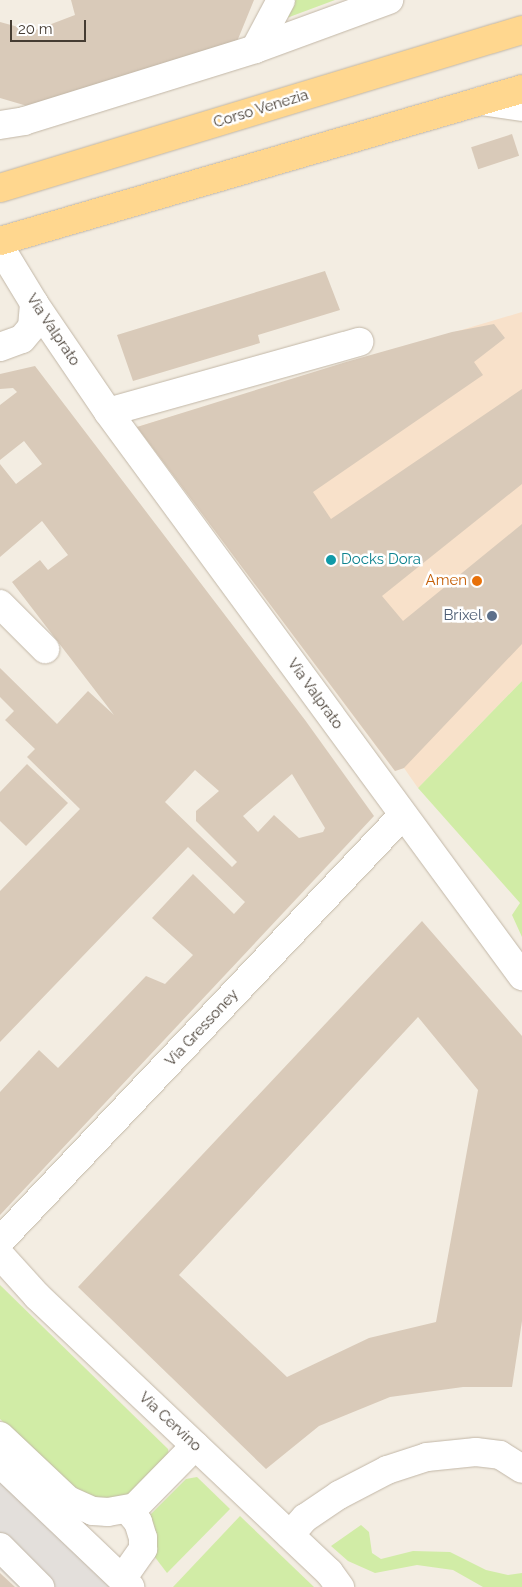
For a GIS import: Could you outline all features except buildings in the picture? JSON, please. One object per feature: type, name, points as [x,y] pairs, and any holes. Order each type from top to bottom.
[{"type":"main road","name":"Corso Venezia","points":[[0,188],[522,30]]},
{"type":"main road","points":[[0,241],[522,89]]},
{"type":"street","points":[[255,50],[281,0]]},
{"type":"street","points":[[0,125],[24,121],[255,50],[389,0]]},
{"type":"street","points":[[481,101],[522,107]]},
{"type":"street","name":"Via Valprato","points":[[0,247],[34,303],[108,412],[522,976]]},
{"type":"street","points":[[0,347],[22,339],[32,327],[34,303]]},
{"type":"street","points":[[108,412],[359,342]]},
{"type":"street","points":[[0,604],[45,649]]},
{"type":"street","name":"Via Gressoney","points":[[0,1241],[403,815]]},
{"type":"street","name":"Via Cervino","points":[[0,1255],[37,1296],[290,1535],[340,1587]]},
{"type":"street","points":[[0,1436],[68,1500],[93,1510],[128,1510],[148,1497],[195,1446]]},
{"type":"street","points":[[290,1535],[305,1518],[339,1495],[387,1470],[427,1457],[476,1452],[500,1455],[522,1469]]},
{"type":"street","points":[[0,1463],[126,1583],[143,1549],[144,1538],[138,1522],[128,1510]]},
{"type":"street","points":[[0,1547],[40,1587]]},
{"type":"shaded area","name":"Docks Dora","points":[[522,312],[522,681],[418,788],[404,768],[395,771],[137,427]]},
{"type":"shaded area","points":[[0,1457],[136,1587],[18,1587],[0,1570]]},
{"type":"green space","points":[[294,0],[335,0],[284,19]]},
{"type":"green space","points":[[522,681],[522,937],[512,915],[520,903],[418,788]]},
{"type":"green space","points":[[0,1285],[168,1449],[169,1458],[137,1492],[114,1499],[90,1497],[70,1484],[0,1419]]},
{"type":"green space","points":[[197,1477],[230,1509],[167,1573],[151,1552],[148,1517],[186,1479]]},
{"type":"green space","points":[[240,1516],[314,1587],[173,1587]]},
{"type":"green space","points":[[361,1525],[369,1532],[372,1553],[381,1559],[413,1551],[450,1552],[486,1570],[508,1575],[522,1573],[522,1587],[483,1587],[453,1570],[417,1565],[375,1573],[348,1561],[331,1546]]},
{"type":"place","name":"Docks Dora","points":[[331,560]]},
{"type":"place","name":"Amen","points":[[477,581]]},
{"type":"place","name":"Brixel","points":[[492,616]]}]
